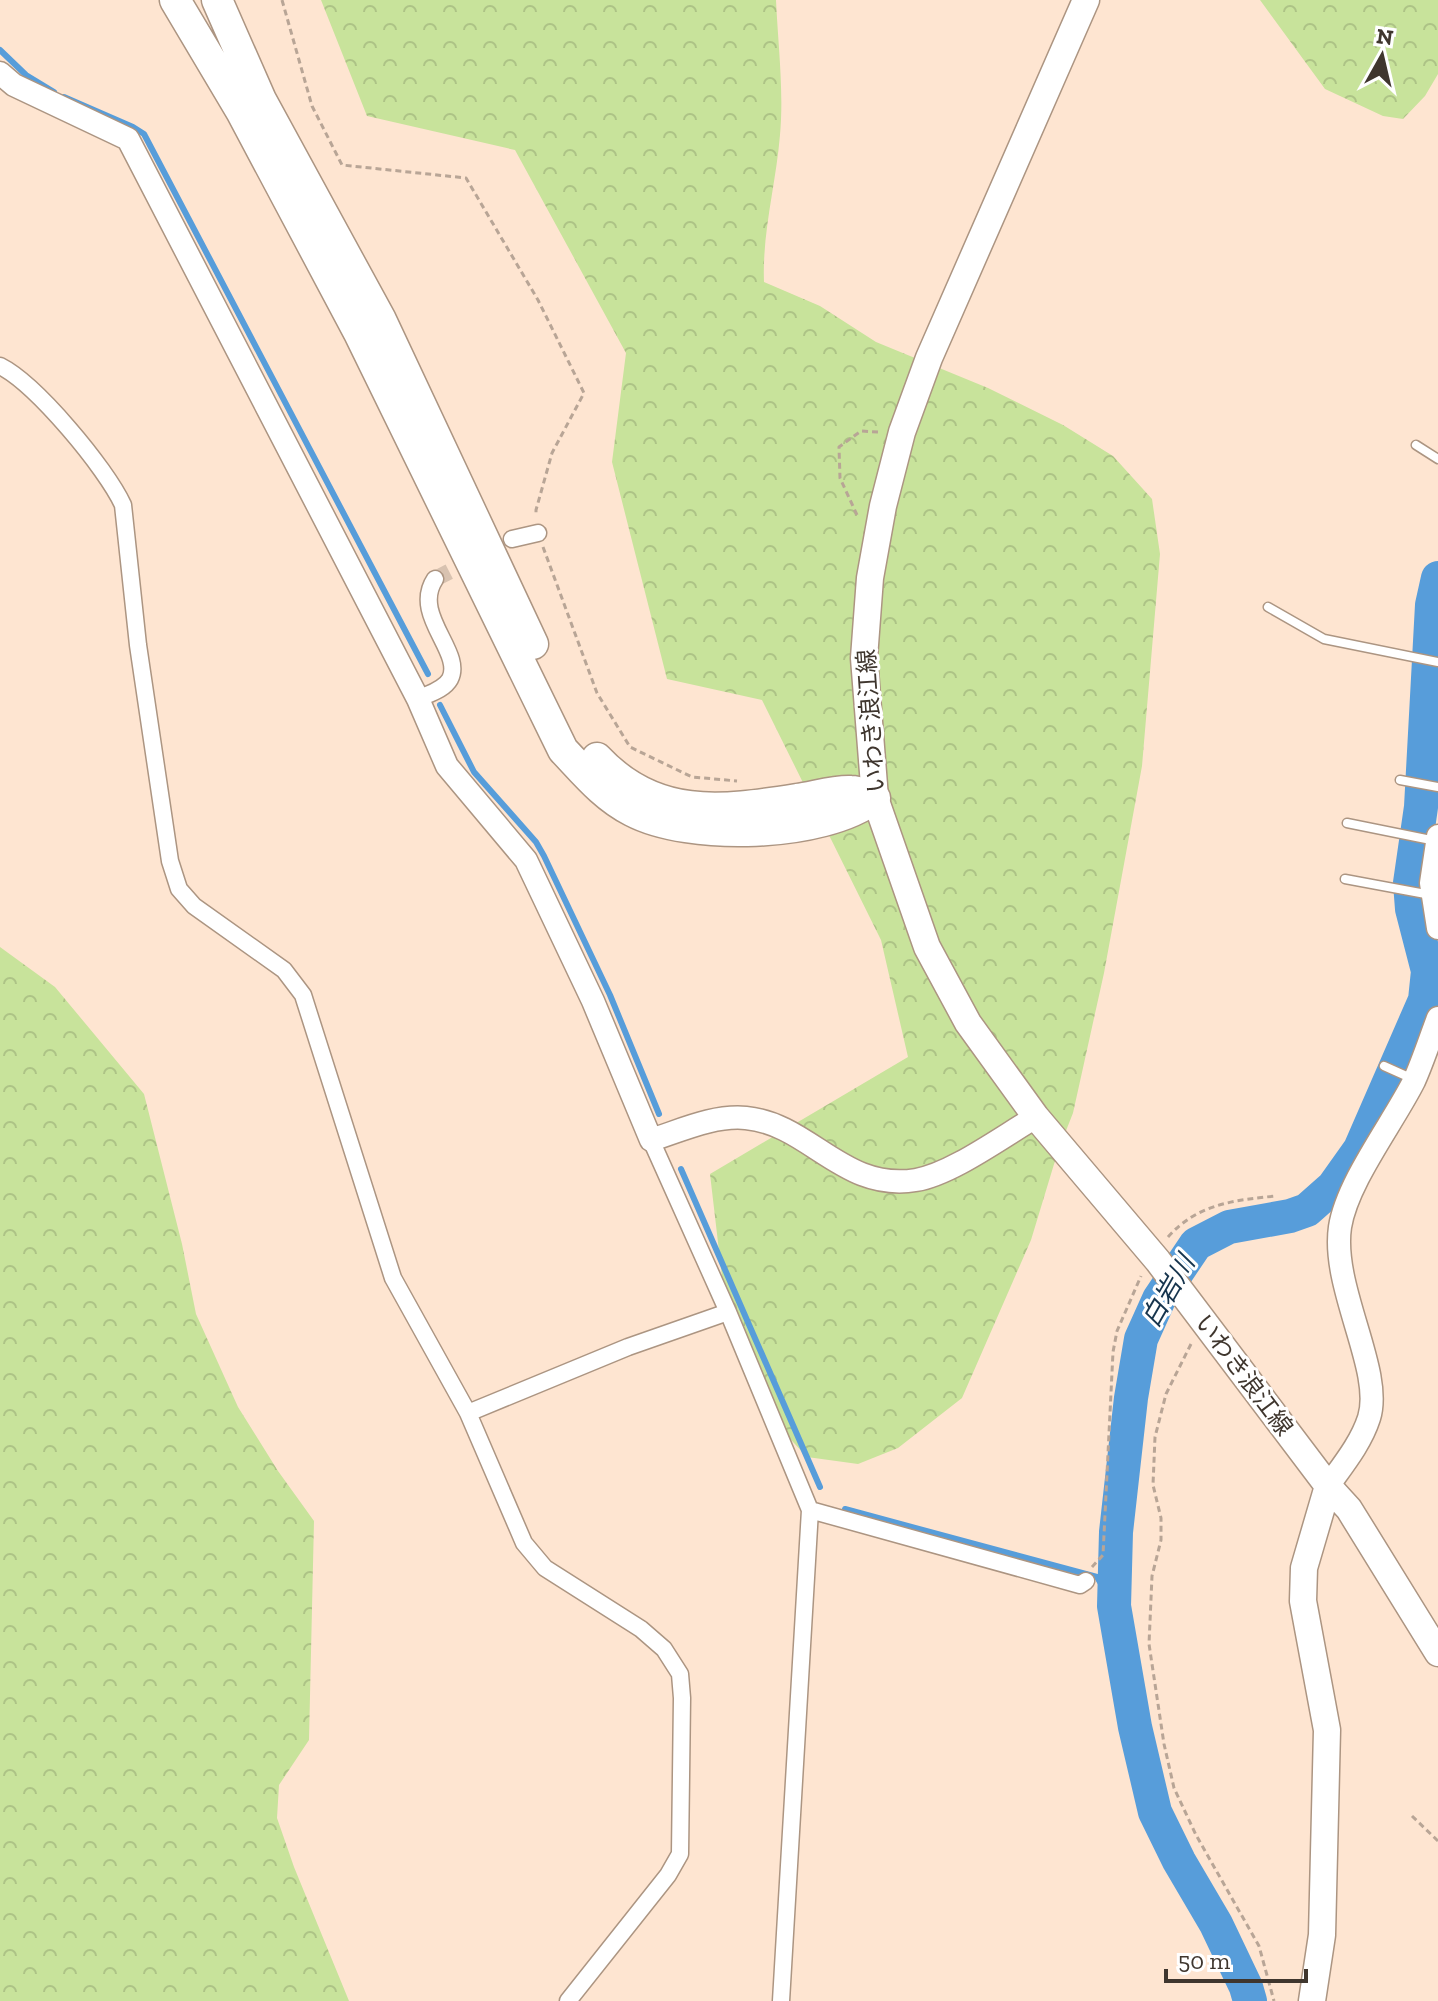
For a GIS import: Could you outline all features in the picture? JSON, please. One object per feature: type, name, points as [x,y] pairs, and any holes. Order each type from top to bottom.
[{"type":"highway","points":[[216,2],[261,100],[381,320],[557,702],[576,736],[613,775],[659,801],[697,809],[737,809],[852,791],[875,798]]},
{"type":"highway","points":[[174,5],[241,111],[359,333],[563,750],[601,790],[632,811],[681,828],[728,832],[791,827],[858,811],[875,798]]},
{"type":"main road","name":"いわき浪江線","points":[[1086,0],[929,358],[902,432],[883,506],[870,578],[864,658],[875,798],[927,947],[968,1023],[1036,1117],[1156,1258],[1328,1486],[1349,1509],[1438,1653]]},
{"type":"main road","points":[[1312,2001],[1322,1935],[1327,1730],[1303,1601],[1304,1568],[1328,1486]]},
{"type":"street","points":[[0,73],[14,85],[128,139],[418,699],[447,766],[526,860],[593,1001],[810,1510],[781,2001]]},
{"type":"street","points":[[0,366],[12,372],[59,418],[114,485],[123,505],[138,645],[170,861],[179,889],[194,906],[284,970],[303,995],[393,1278],[468,1413],[524,1543],[545,1568],[641,1629],[664,1649],[680,1674],[680,1854],[668,1875],[568,2001]]},
{"type":"street","points":[[512,539],[538,533]]},
{"type":"street","points":[[418,699],[441,688],[450,679],[452,667],[427,603],[427,591],[435,579]]},
{"type":"street","points":[[1434,839],[1428,894],[1438,928]]},
{"type":"street","points":[[1328,1486],[1353,1450],[1370,1416],[1370,1381],[1340,1273],[1340,1227],[1355,1185],[1438,1018]]},
{"type":"street","points":[[651,1140],[718,1118],[746,1118],[764,1121],[785,1130],[849,1170],[872,1178],[904,1181],[936,1175],[1036,1117]]},
{"type":"street","points":[[468,1413],[628,1347],[728,1312]]},
{"type":"street","points":[[810,1510],[1080,1585],[1088,1575]]},
{"type":"lane","points":[[1416,445],[1438,459]]},
{"type":"lane","points":[[1268,607],[1324,639],[1438,662]]},
{"type":"lane","points":[[1400,780],[1436,786]]},
{"type":"lane","points":[[1347,823],[1434,839]]},
{"type":"lane","points":[[1345,879],[1428,894]]},
{"type":"lane","points":[[1384,1066],[1409,1077]]},
{"type":"path","points":[[282,0],[312,106],[342,165],[466,178],[538,300],[584,393],[552,453],[536,510],[538,533],[597,693],[630,747],[692,777],[749,782]]},
{"type":"path","points":[[858,518],[840,478],[839,447],[861,431],[902,432]]},
{"type":"path","points":[[1088,1575],[1103,1555],[1112,1368],[1117,1331],[1156,1258],[1176,1228],[1200,1211],[1230,1200],[1276,1196]]},
{"type":"path","points":[[1202,1319],[1166,1394],[1155,1437],[1153,1485],[1161,1518],[1161,1540],[1152,1576],[1149,1644],[1174,1788],[1196,1835],[1259,1946],[1274,2001]]},
{"type":"path","points":[[1412,1816],[1438,1841]]},
{"type":"green space","points":[[321,0],[776,0],[781,118],[765,245],[764,282],[820,306],[876,342],[988,388],[1063,425],[1113,456],[1152,499],[1160,554],[1142,766],[1104,973],[1073,1113],[1031,1240],[962,1398],[898,1448],[858,1464],[807,1457],[766,1413],[723,1285],[710,1174],[908,1057],[881,940],[762,700],[667,679],[612,462],[626,353],[515,150],[367,116]]},
{"type":"green space","points":[[1260,0],[1438,0],[1438,74],[1425,96],[1403,119],[1383,116],[1325,89]]},
{"type":"green space","points":[[0,947],[55,987],[144,1094],[182,1244],[196,1314],[238,1407],[314,1521],[309,1740],[279,1785],[277,1818],[349,2001],[0,2001]]},
{"type":"waterway","points":[[0,50],[26,75],[54,92]]},
{"type":"waterway","points":[[64,97],[144,134],[428,674]]},
{"type":"waterway","name":"白岩川","points":[[1250,2001],[1216,1924],[1155,1812],[1135,1727],[1114,1606],[1116,1532],[1131,1398],[1141,1339],[1159,1299],[1196,1244],[1229,1227],[1307,1210],[1333,1187],[1360,1149],[1425,1000],[1428,971],[1412,909],[1410,883],[1421,807],[1432,605],[1438,578]]},
{"type":"waterway","points":[[440,705],[474,772],[536,842],[544,856],[610,995],[659,1114]]},
{"type":"waterway","points":[[681,1169],[820,1487]]},
{"type":"waterway","points":[[845,1509],[1097,1577],[1114,1606]]},
{"type":"tunnel","points":[[435,579],[476,558]]}]
